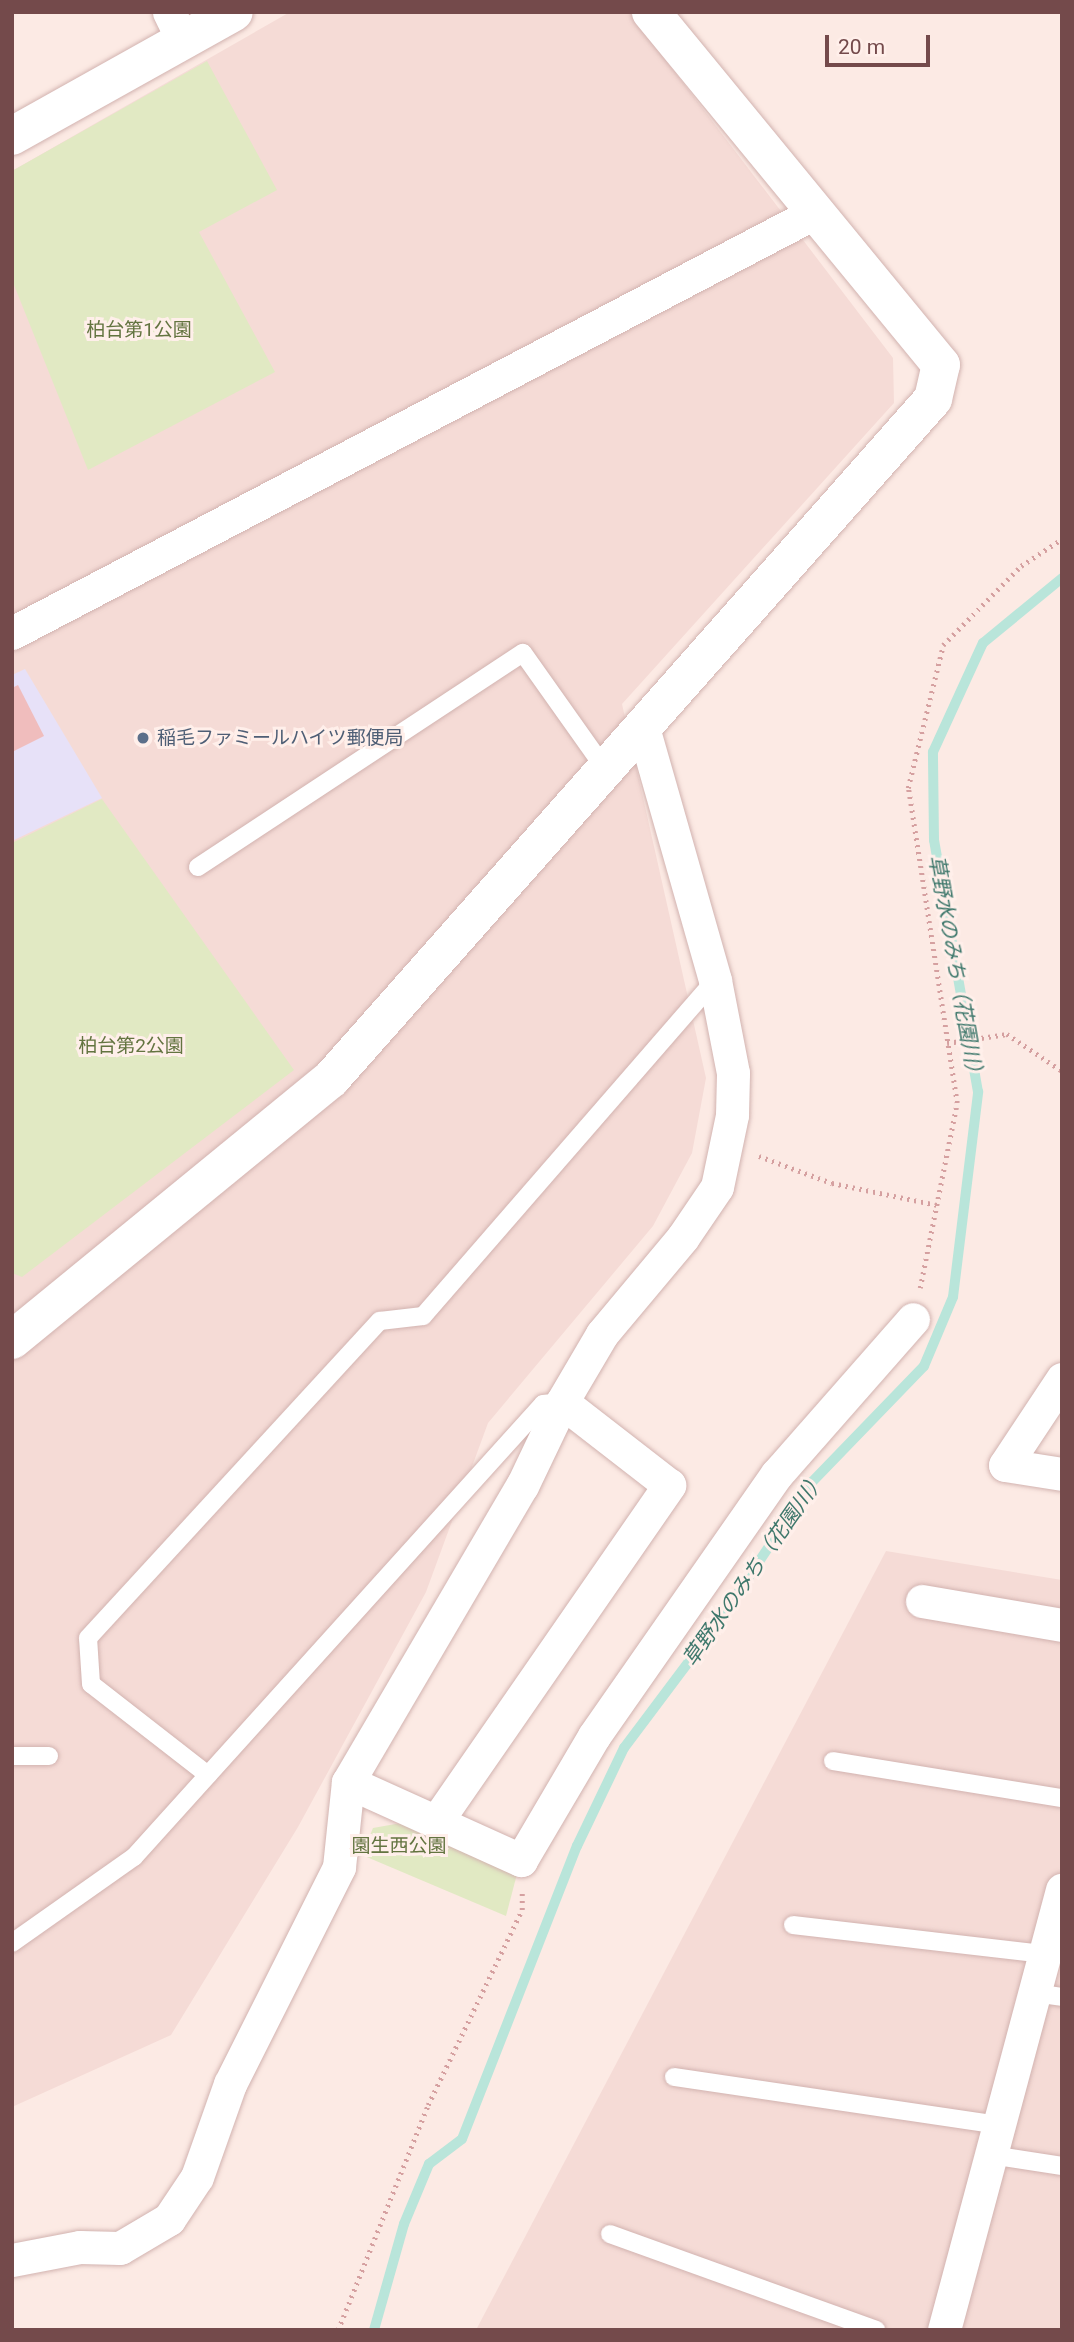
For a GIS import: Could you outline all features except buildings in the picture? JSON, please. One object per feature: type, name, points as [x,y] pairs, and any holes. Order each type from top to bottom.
[{"type":"street","points":[[12,136],[176,27],[234,12]]},
{"type":"street","points":[[12,1340],[331,1079],[933,399],[941,365],[651,12]]},
{"type":"street","points":[[12,633],[814,213]]},
{"type":"street","points":[[12,2260],[80,2247],[120,2248],[169,2219],[197,2177],[230,2084],[339,1867],[348,1782],[522,1486],[562,1402],[602,1334],[704,1210],[717,1187],[726,1144],[733,1073],[715,980],[643,727]]},
{"type":"street","points":[[348,1782],[521,1860],[594,1736],[777,1474],[913,1319]]},
{"type":"street","points":[[1062,1379],[1005,1465],[1062,1474]]},
{"type":"street","points":[[436,1822],[669,1485],[562,1402]]},
{"type":"street","points":[[922,1601],[1062,1625]]},
{"type":"street","points":[[944,2330],[995,2140],[1048,1995],[1044,1954],[1062,1890]]},
{"type":"lane","points":[[198,867],[523,653],[605,769]]},
{"type":"lane","points":[[208,1775],[91,1684],[88,1638],[380,1321],[423,1315],[715,980]]},
{"type":"lane","points":[[12,1943],[134,1857],[543,1404],[562,1402]]},
{"type":"lane","points":[[12,1756],[49,1756]]},
{"type":"lane","points":[[832,1761],[1062,1798]]},
{"type":"lane","points":[[793,1925],[1044,1954]]},
{"type":"lane","points":[[674,2077],[995,2140],[1062,2166]]},
{"type":"lane","points":[[610,2234],[876,2330]]},
{"type":"path","points":[[913,1319],[957,1103],[908,788],[943,645],[1021,566],[1062,538]]},
{"type":"path","points":[[947,1042],[1007,1034],[1062,1071]]},
{"type":"path","points":[[726,1144],[832,1183],[937,1205]]},
{"type":"path","points":[[338,2330],[428,2105],[522,1910],[521,1860]]},
{"type":"shaded area","points":[[290,12],[629,12],[893,358],[894,403],[622,704],[706,1078],[692,1153],[653,1226],[488,1423],[426,1592],[298,1827],[171,2035],[12,2107],[12,171]]},
{"type":"shaded area","points":[[25,669],[102,798],[12,841],[12,675]]},
{"type":"shaded area","points":[[886,1551],[1062,1580],[1062,2330],[476,2330]]},
{"type":"green space","name":"柏台第1公園","points":[[207,61],[277,190],[199,232],[275,372],[88,470],[12,280],[12,171]]},
{"type":"green space","name":"柏台第2公園","points":[[102,799],[294,1070],[22,1277],[12,1273],[12,843]]},
{"type":"green space","name":"園生西公園","points":[[401,1823],[517,1874],[506,1916],[362,1855],[373,1828]]},
{"type":"waterway","name":"草野水のみち（花園川）","points":[[374,2330],[404,2224],[429,2164],[462,2139],[577,1846],[624,1748],[720,1620],[812,1482],[924,1366],[953,1297],[978,1092],[934,840],[933,752],[983,643],[1062,578]]},
{"type":"place","name":"稲毛ファミールハイツ郵便局","points":[[143,738]]}]
